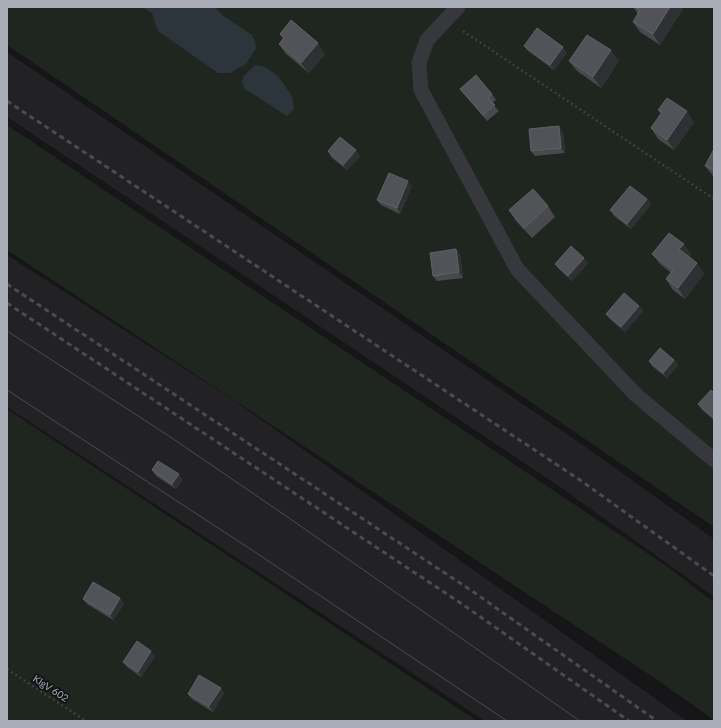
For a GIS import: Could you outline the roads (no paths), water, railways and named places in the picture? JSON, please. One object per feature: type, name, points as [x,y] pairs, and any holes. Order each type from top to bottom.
[{"type":"lane","points":[[458,7],[427,40],[419,63],[421,90],[517,269],[636,395],[714,460]]},
{"type":"tram line","points":[[7,331],[169,436],[580,721]]},
{"type":"tram line","points":[[7,390],[255,552],[507,721]]},
{"type":"railway","points":[[7,101],[580,480],[714,576]]},
{"type":"railway","points":[[7,284],[472,591],[657,721]]},
{"type":"railway","points":[[7,303],[462,604],[629,721]]}]
